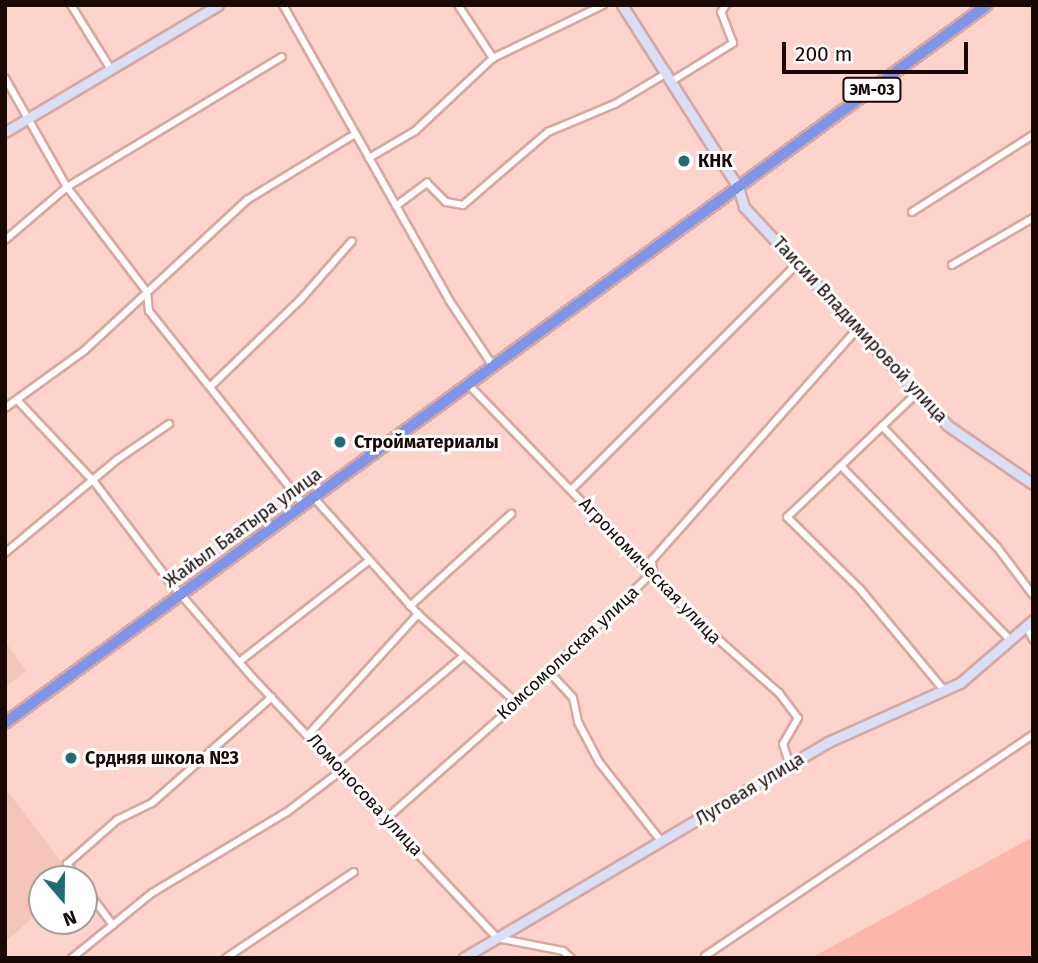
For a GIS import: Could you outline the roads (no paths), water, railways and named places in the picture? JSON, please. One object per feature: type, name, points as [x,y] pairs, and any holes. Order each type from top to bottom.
[{"type":"highway","name":"ЭМ-03","points":[[738,187],[987,5]]},
{"type":"highway","name":"Жайыл Баатыра улица","points":[[5,723],[310,503],[738,187]]},
{"type":"street","points":[[71,5],[110,68]]},
{"type":"street","points":[[5,132],[218,5]]},
{"type":"street","points":[[283,5],[396,206],[493,366]]},
{"type":"street","points":[[458,5],[493,58]]},
{"type":"street","points":[[369,158],[415,131],[493,58],[603,5]]},
{"type":"street","points":[[622,5],[669,77]]},
{"type":"street","points":[[396,206],[426,183],[446,202],[463,205],[548,132],[615,104],[733,43],[720,12],[726,5]]},
{"type":"street","points":[[5,240],[67,187],[282,57]]},
{"type":"street","name":"Таисии Владимировой улица","points":[[669,77],[738,187],[744,207],[859,327],[947,425],[1033,484]]},
{"type":"street","points":[[5,78],[67,187],[147,292],[149,311],[310,503],[461,657],[517,703]]},
{"type":"street","points":[[5,408],[19,402],[85,350],[247,200],[355,134]]},
{"type":"street","points":[[912,212],[1033,135]]},
{"type":"street","points":[[952,265],[1033,218]]},
{"type":"street","points":[[211,386],[301,299],[352,241]]},
{"type":"street","points":[[571,490],[798,262]]},
{"type":"street","name":"Комсомольская улица","points":[[387,818],[517,703],[653,572],[652,560],[754,450],[859,327]]},
{"type":"street","name":"Агрономическая улица","points":[[468,384],[653,572],[693,617],[779,693],[798,718],[783,744],[790,765]]},
{"type":"street","points":[[918,392],[787,517],[860,589],[944,690]]},
{"type":"street","name":"Ломоносова улица","points":[[19,402],[95,483],[181,595],[239,662],[497,938]]},
{"type":"street","points":[[5,554],[95,483],[118,459],[169,424]]},
{"type":"street","points":[[882,426],[998,547],[1033,596]]},
{"type":"street","points":[[841,466],[1010,639]]},
{"type":"street","points":[[410,606],[511,514]]},
{"type":"street","points":[[239,662],[367,562]]},
{"type":"street","points":[[308,735],[418,614]]},
{"type":"street","points":[[1029,623],[1033,639]]},
{"type":"street","name":"Луговая улица","points":[[463,958],[828,742],[960,683],[1029,623]]},
{"type":"street","points":[[336,764],[461,657]]},
{"type":"street","points":[[549,672],[573,698],[578,722],[599,762],[661,841]]},
{"type":"street","points":[[67,865],[117,820],[152,803],[272,697]]},
{"type":"street","points":[[705,956],[1033,735]]},
{"type":"street","points":[[72,958],[152,893],[287,812],[342,770]]},
{"type":"street","points":[[226,958],[354,872]]},
{"type":"street","points":[[98,905],[113,925]]},
{"type":"street","points":[[497,938],[563,951],[571,958]]},
{"type":"place","name":"КНК","points":[[684,161]]},
{"type":"place","name":"Стройматериалы","points":[[340,442]]},
{"type":"place","name":"Срдняя школа №3","points":[[71,758]]}]
